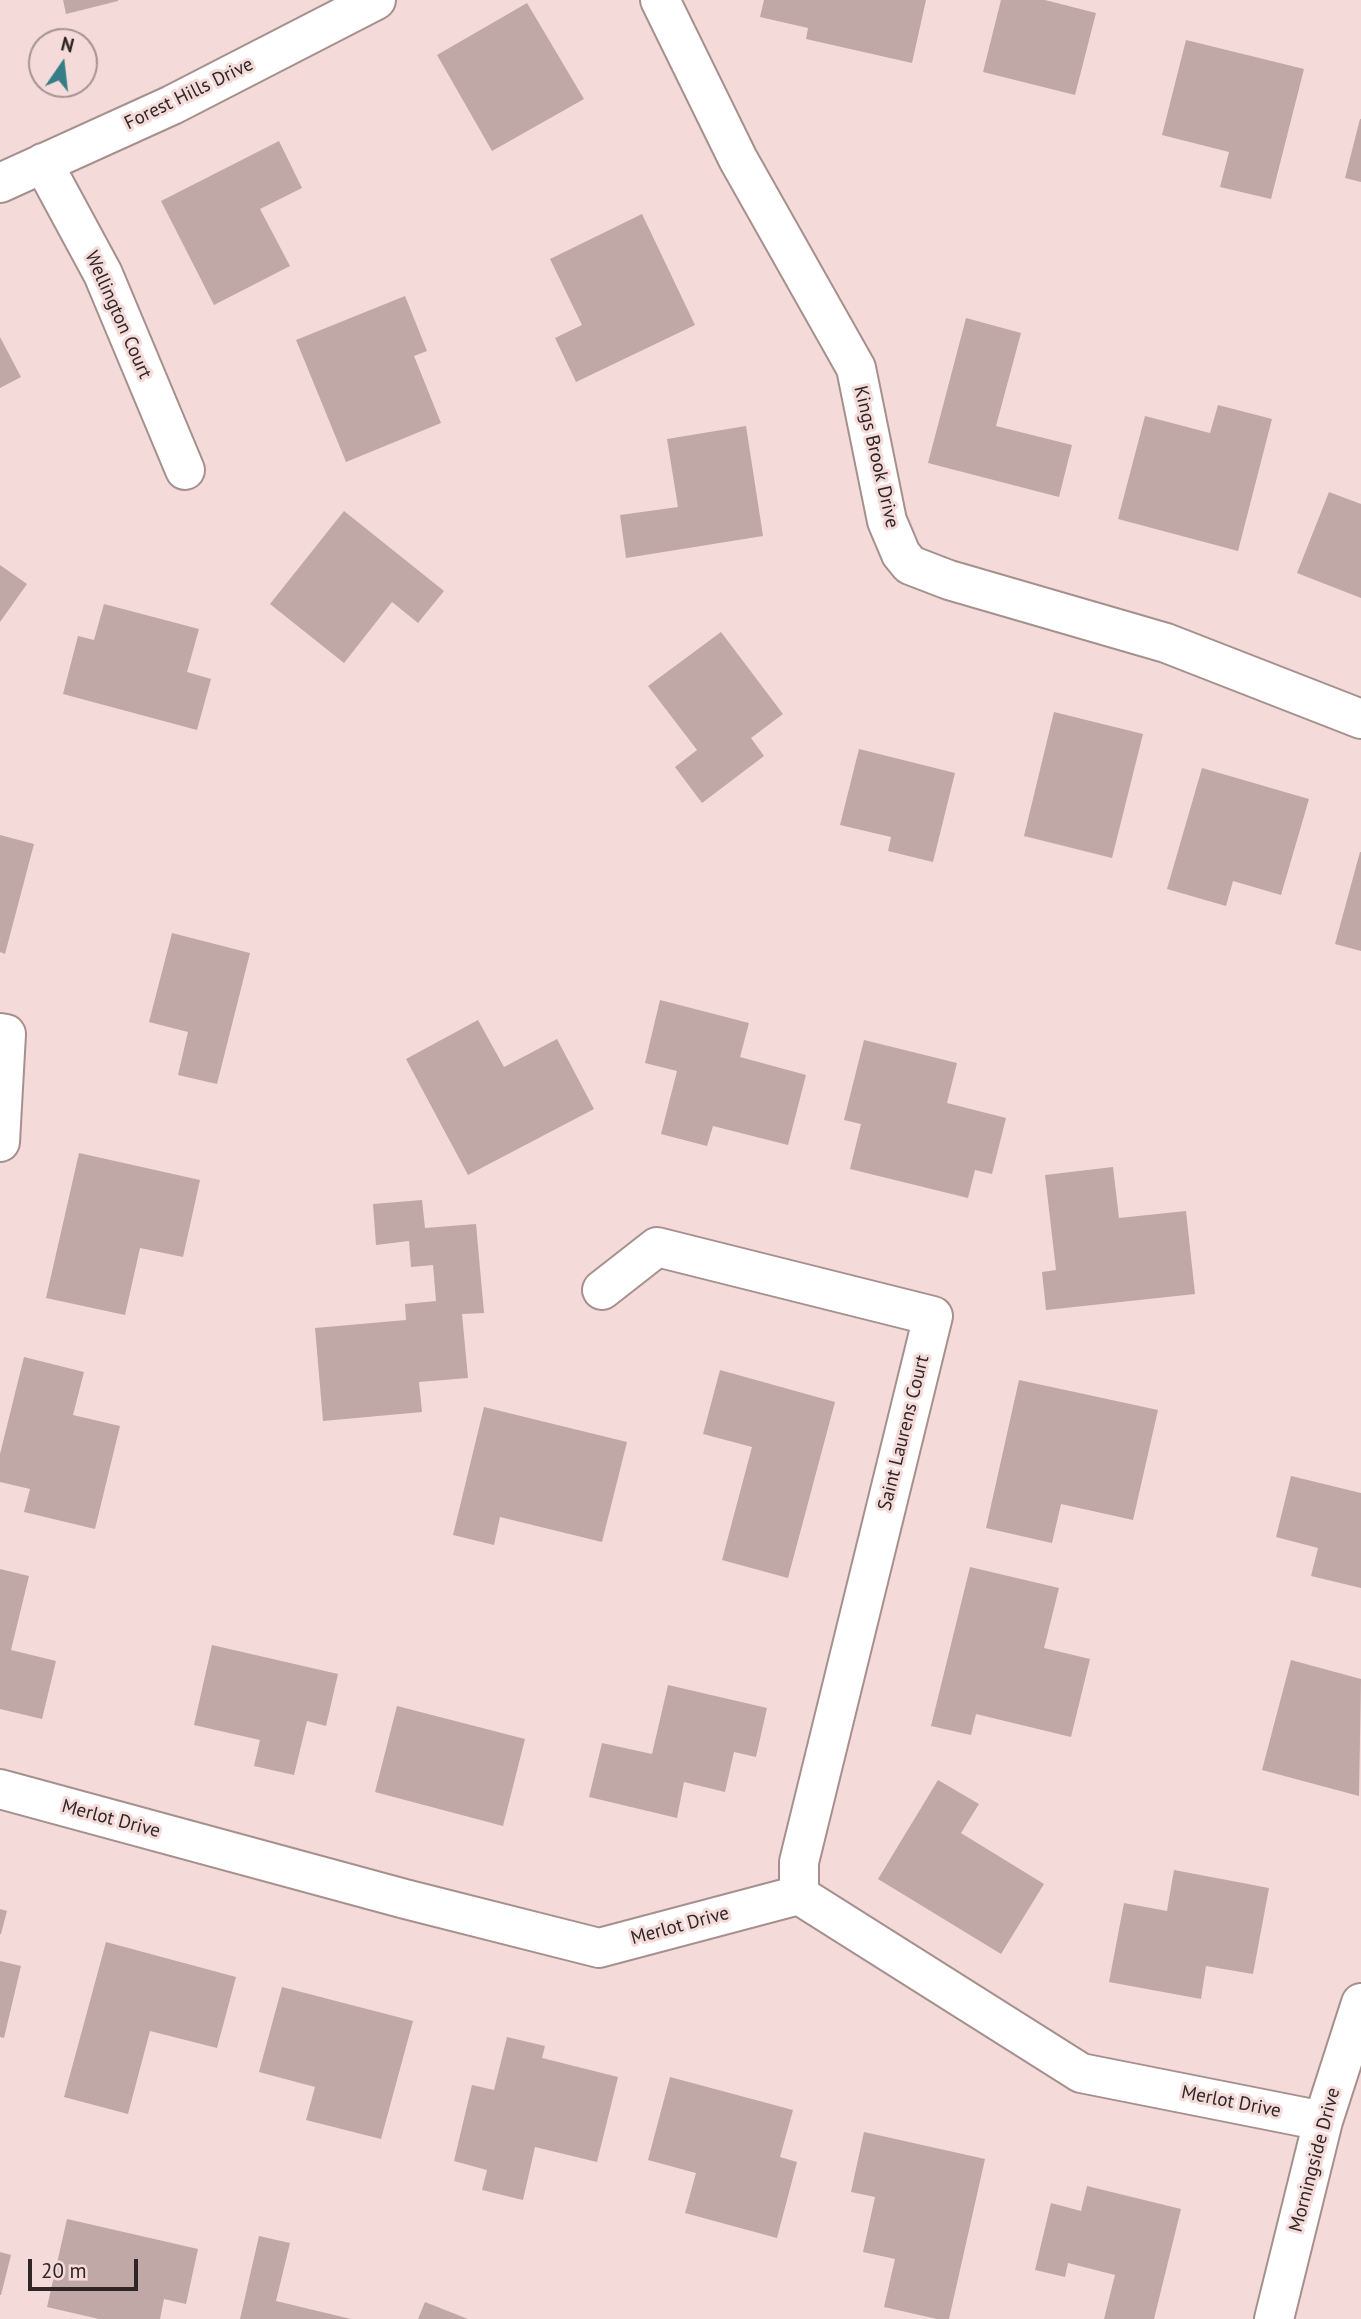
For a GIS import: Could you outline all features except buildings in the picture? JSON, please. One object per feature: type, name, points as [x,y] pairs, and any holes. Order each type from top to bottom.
[{"type":"street","name":"Forest Hills Drive","points":[[0,183],[172,105],[376,0]]},
{"type":"street","name":"Kings Brook Drive","points":[[660,0],[738,159],[856,368],[887,521],[901,554],[910,565],[949,580],[1166,643],[1361,719]]},
{"type":"street","name":"Wellington Court","points":[[43,163],[103,274],[184,470]]},
{"type":"street","points":[[0,1033],[6,1034],[0,1142]]},
{"type":"street","name":"Saint Laurens Court","points":[[602,1290],[657,1247],[933,1316],[799,1862],[799,1895]]},
{"type":"street","name":"Merlot Drive","points":[[0,1789],[405,1899],[599,1948],[799,1895],[1081,2073],[1323,2121]]},
{"type":"street","name":"Morningside Drive","points":[[1274,2319],[1323,2121],[1361,2003]]}]
